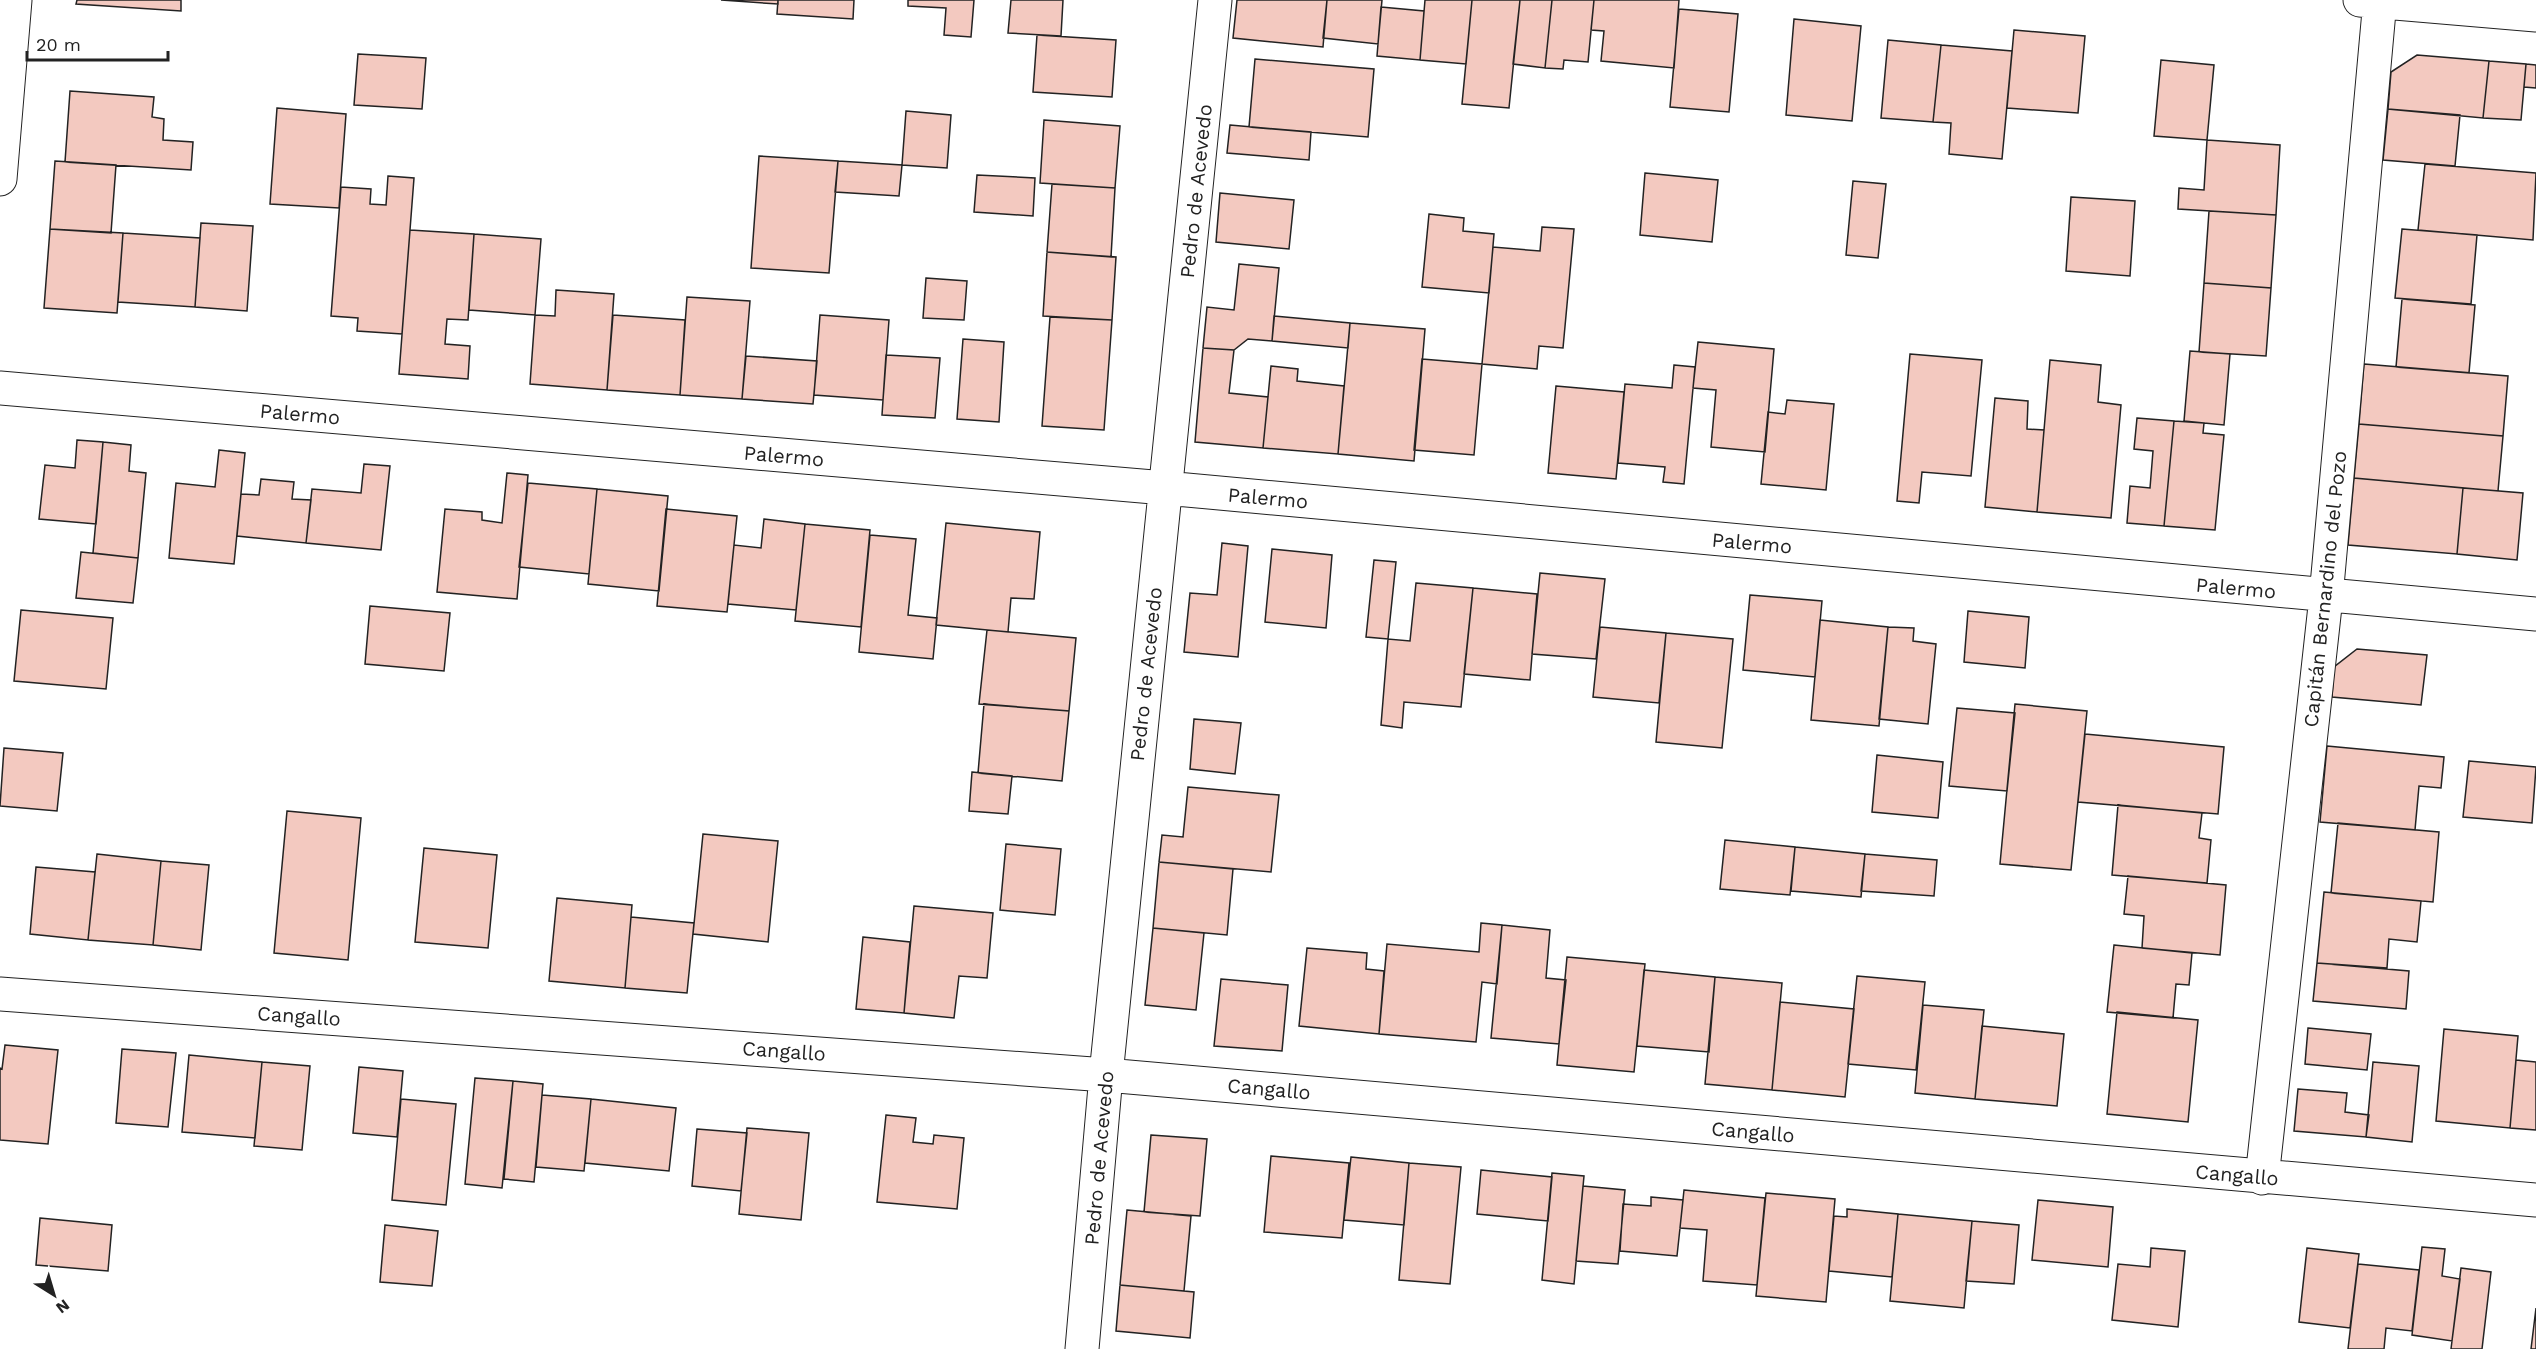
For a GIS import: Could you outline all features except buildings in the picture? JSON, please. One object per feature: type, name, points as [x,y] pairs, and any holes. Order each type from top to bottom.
[{"type":"street","points":[[0,179],[15,0]]},
{"type":"street","name":"Pedro de Acevedo","points":[[1082,1349],[1106,1075],[1215,0]]},
{"type":"street","points":[[2373,1],[2536,15]]},
{"type":"street","name":"Capitán Bernardino del Pozo","points":[[2262,1178],[2326,597],[2373,1]]},
{"type":"street","name":"Palermo","points":[[0,388],[1165,488],[2326,597],[2536,614]]},
{"type":"street","name":"Cangallo","points":[[0,994],[1106,1075],[2262,1178],[2536,1200]]}]
